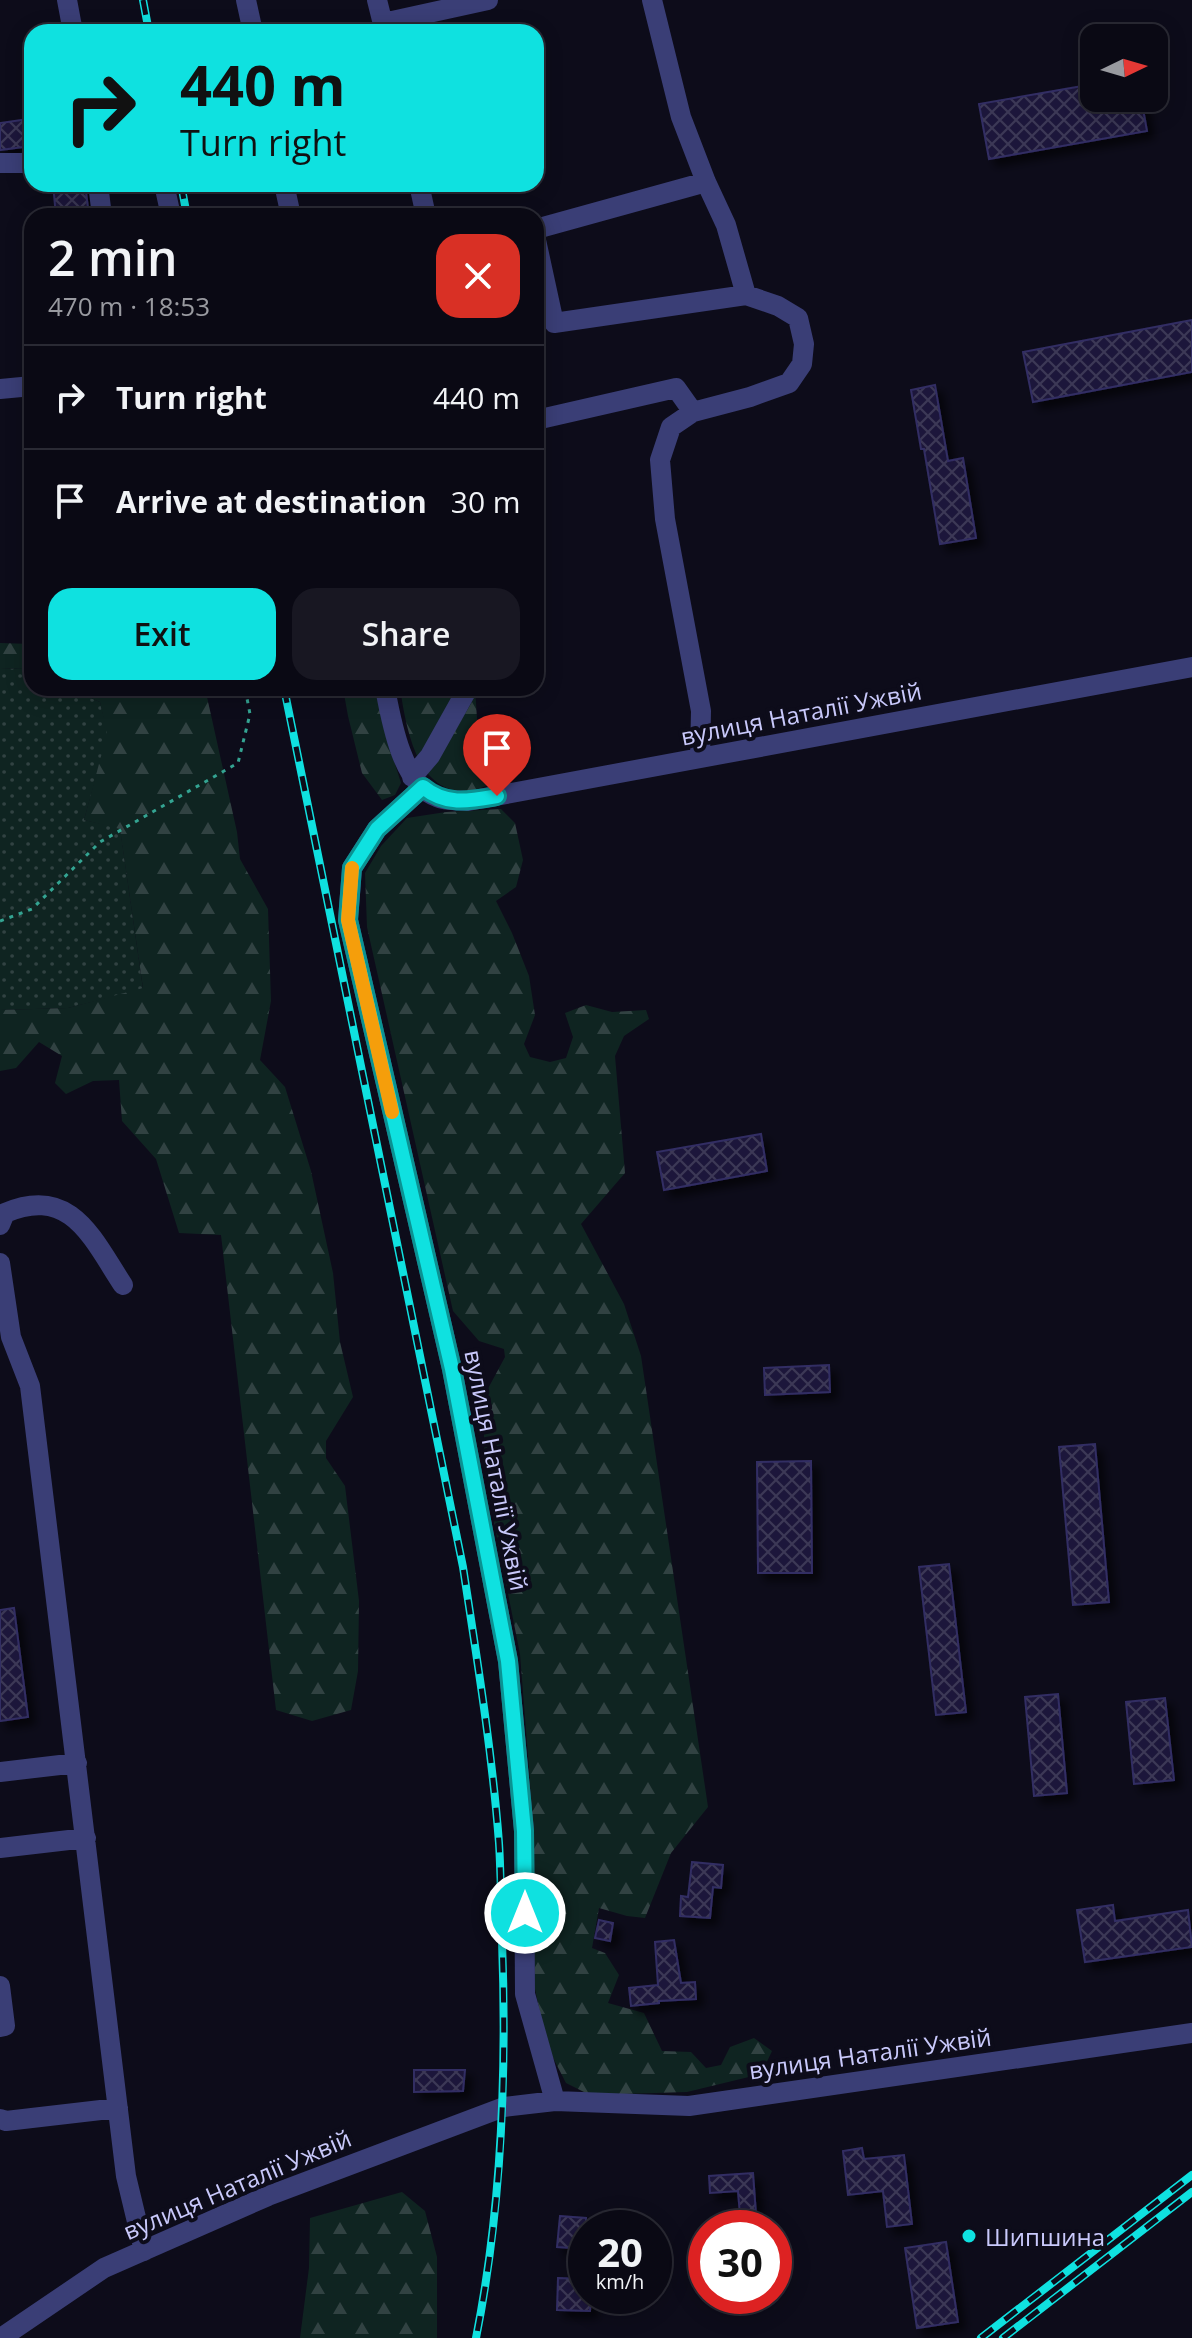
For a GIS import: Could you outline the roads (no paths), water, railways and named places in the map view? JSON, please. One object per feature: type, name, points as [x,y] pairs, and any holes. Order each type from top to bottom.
[{"type":"street","points":[[67,0],[72,24]]},
{"type":"street","points":[[246,0],[251,24]]},
{"type":"street","points":[[377,0],[383,24]]},
{"type":"street","points":[[396,24],[488,0]]},
{"type":"street","points":[[652,0],[681,117],[726,225],[746,295]]},
{"type":"street","points":[[0,163],[24,163]]},
{"type":"street","points":[[544,227],[706,182]]},
{"type":"street","points":[[544,277],[554,323],[746,295],[778,306],[798,318],[804,344],[802,364],[789,383],[693,412],[671,427],[660,460],[665,519],[701,711],[700,758]]},
{"type":"street","points":[[0,389],[24,387]]},
{"type":"street","points":[[544,418],[676,388],[693,412]]},
{"type":"street","name":"вулиця Наталії Ужвій","points":[[555,2101],[525,1994],[524,1831],[508,1661],[452,1369],[348,920],[352,868],[377,829],[417,782],[435,797],[468,801],[1192,667]]},
{"type":"street","points":[[386,696],[392,726],[417,782]]},
{"type":"street","points":[[417,782],[464,696]]},
{"type":"street","points":[[0,1225],[5,1213],[23,1205],[54,1206],[83,1224],[123,1285]]},
{"type":"street","points":[[0,1263],[11,1337],[30,1386],[126,2176],[144,2251]]},
{"type":"street","points":[[0,1772],[77,1763]]},
{"type":"street","points":[[0,1848],[86,1838]]},
{"type":"street","points":[[0,1986],[5,2026],[0,2027]]},
{"type":"street","name":"вулиця Наталії Ужвій","points":[[1,2338],[104,2268],[268,2196],[504,2107],[555,2101],[689,2106],[1192,2033]]},
{"type":"street","points":[[0,2119],[6,2121],[118,2108]]},
{"type":"railway","points":[[143,0],[148,24]]},
{"type":"railway","points":[[182,192],[186,208]]},
{"type":"railway","points":[[286,696],[463,1567],[492,1774],[500,1867],[503,2090],[492,2239],[476,2338]]},
{"type":"railway","points":[[981,2338],[1192,2175]]},
{"type":"railway","points":[[1003,2338],[1192,2192]]},
{"type":"place","name":"Шипшина","points":[[969,2236]]}]
